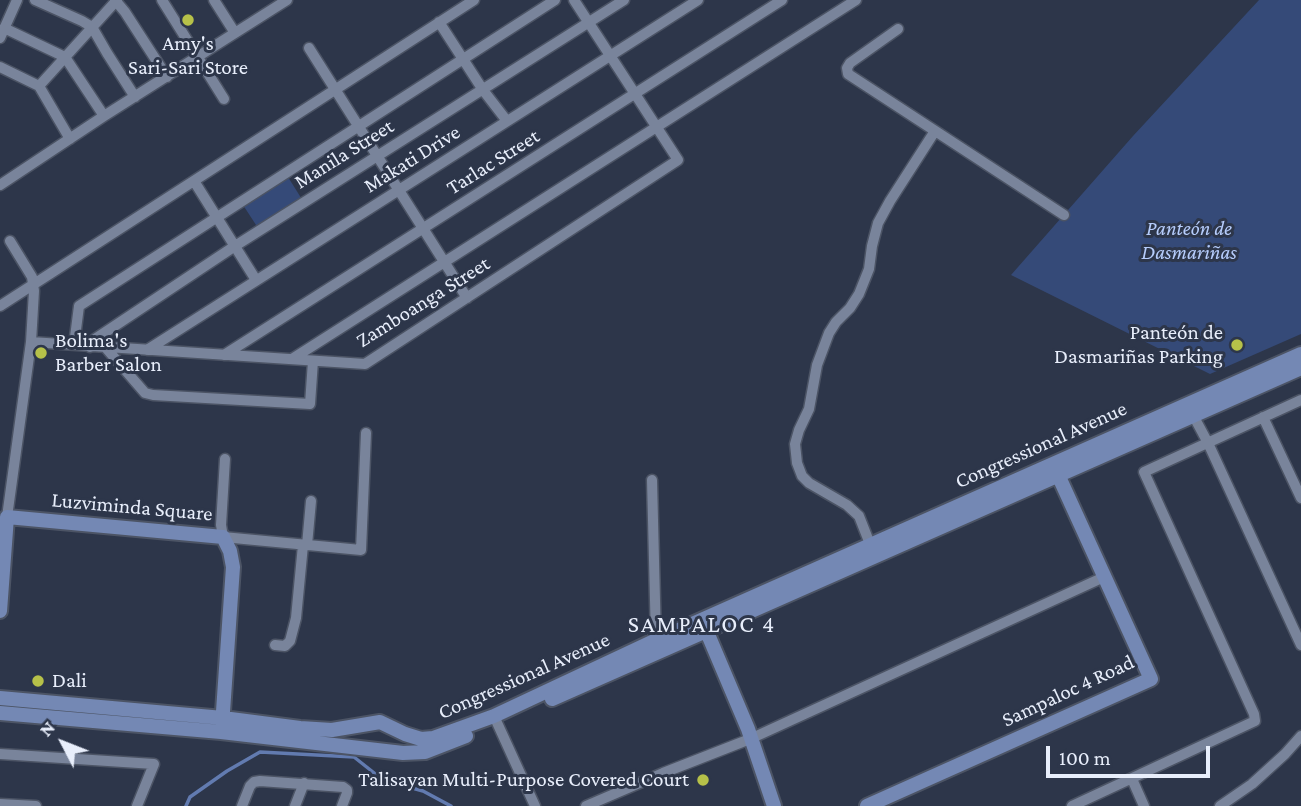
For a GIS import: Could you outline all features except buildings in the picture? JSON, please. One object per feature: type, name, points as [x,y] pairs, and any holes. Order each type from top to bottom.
[{"type":"main road","name":"Congressional Avenue","points":[[0,698],[222,725],[403,754],[425,752],[1055,469],[1301,354]]},
{"type":"main road","name":"Congressional Avenue","points":[[0,713],[332,730],[380,722],[421,739],[433,738],[495,720],[656,639],[704,625],[870,544],[1193,415],[1301,368]]},
{"type":"main road","name":"Sampaloc 4 Road","points":[[867,806],[1151,679],[1055,469]]},
{"type":"main road","name":"Luzviminda Square","points":[[7,517],[223,537],[230,551],[233,567],[222,725]]},
{"type":"main road","points":[[0,611],[7,517]]},
{"type":"main road","points":[[704,625],[748,729],[774,806]]},
{"type":"street","points":[[16,0],[2,33],[65,57],[104,116]]},
{"type":"street","points":[[35,0],[92,27],[135,97]]},
{"type":"street","points":[[39,86],[116,0],[167,77]]},
{"type":"street","points":[[162,0],[224,99]]},
{"type":"street","points":[[214,0],[236,33]]},
{"type":"street","points":[[0,185],[287,0]]},
{"type":"street","points":[[0,306],[474,0]]},
{"type":"street","points":[[74,345],[79,306],[555,0]]},
{"type":"street","points":[[574,0],[656,127]]},
{"type":"street","name":"Manila Street","points":[[90,346],[95,339],[235,246],[624,0]]},
{"type":"street","name":"Makati Drive","points":[[147,350],[698,0]]},
{"type":"street","name":"Tarlac Street","points":[[224,355],[782,0]]},
{"type":"street","points":[[292,359],[856,0]]},
{"type":"street","points":[[439,22],[483,90],[507,121]]},
{"type":"street","points":[[898,29],[850,63],[848,74],[1064,215]]},
{"type":"street","points":[[309,48],[467,298]]},
{"type":"street","points":[[0,67],[39,86],[70,139]]},
{"type":"street","name":"Zamboanga Street","points":[[31,342],[365,364],[678,160],[656,127]]},
{"type":"street","points":[[870,544],[859,516],[847,505],[802,476],[797,463],[795,444],[809,409],[817,365],[829,333],[859,294],[869,269],[878,223],[935,131]]},
{"type":"street","points":[[194,181],[256,280]]},
{"type":"street","points":[[7,517],[31,342],[34,284],[10,241]]},
{"type":"street","points":[[106,348],[145,393],[153,396],[310,404],[313,361]]},
{"type":"street","points":[[1072,806],[1254,722],[1256,718],[1144,472],[1301,400]]},
{"type":"street","points":[[1193,415],[1301,645]]},
{"type":"street","points":[[1263,417],[1301,498]]},
{"type":"street","points":[[225,459],[221,525],[223,537],[361,550],[366,433]]},
{"type":"street","points":[[652,480],[656,639]]},
{"type":"street","points":[[275,645],[288,645],[296,618],[311,501]]},
{"type":"street","points":[[586,806],[750,739],[1104,577]]},
{"type":"street","points":[[495,720],[535,806]]},
{"type":"street","points":[[1220,806],[1252,784],[1301,736]]},
{"type":"street","points":[[0,754],[154,764],[137,806]]},
{"type":"street","points":[[1132,779],[1144,806]]},
{"type":"street","points":[[242,806],[250,786],[260,781],[343,787],[347,793],[342,806]]},
{"type":"street","points":[[295,806],[304,783]]},
{"type":"street","points":[[0,804],[36,806]]},
{"type":"green space","name":"Panteón de Dasmariñas","points":[[1259,0],[1301,0],[1301,334],[1210,374],[1011,275],[1133,136]]},
{"type":"green space","points":[[288,177],[303,201],[258,228],[243,205]]},
{"type":"waterway","points":[[186,806],[190,797],[260,752],[354,757],[383,780],[423,791],[451,806]]},
{"type":"place","name":"Amy's Sari-Sari Store","points":[[188,20]]},
{"type":"place","name":"Panteón de Dasmariñas Parking","points":[[1237,345]]},
{"type":"place","name":"Bolima's Barber Salon","points":[[41,353]]},
{"type":"place","name":"Dali","points":[[38,681]]},
{"type":"place","name":"Talisayan Multi-Purpose Covered Court","points":[[703,780]]},
{"type":"district","name":"SAMPALOC 4","points":[[702,625]]}]
